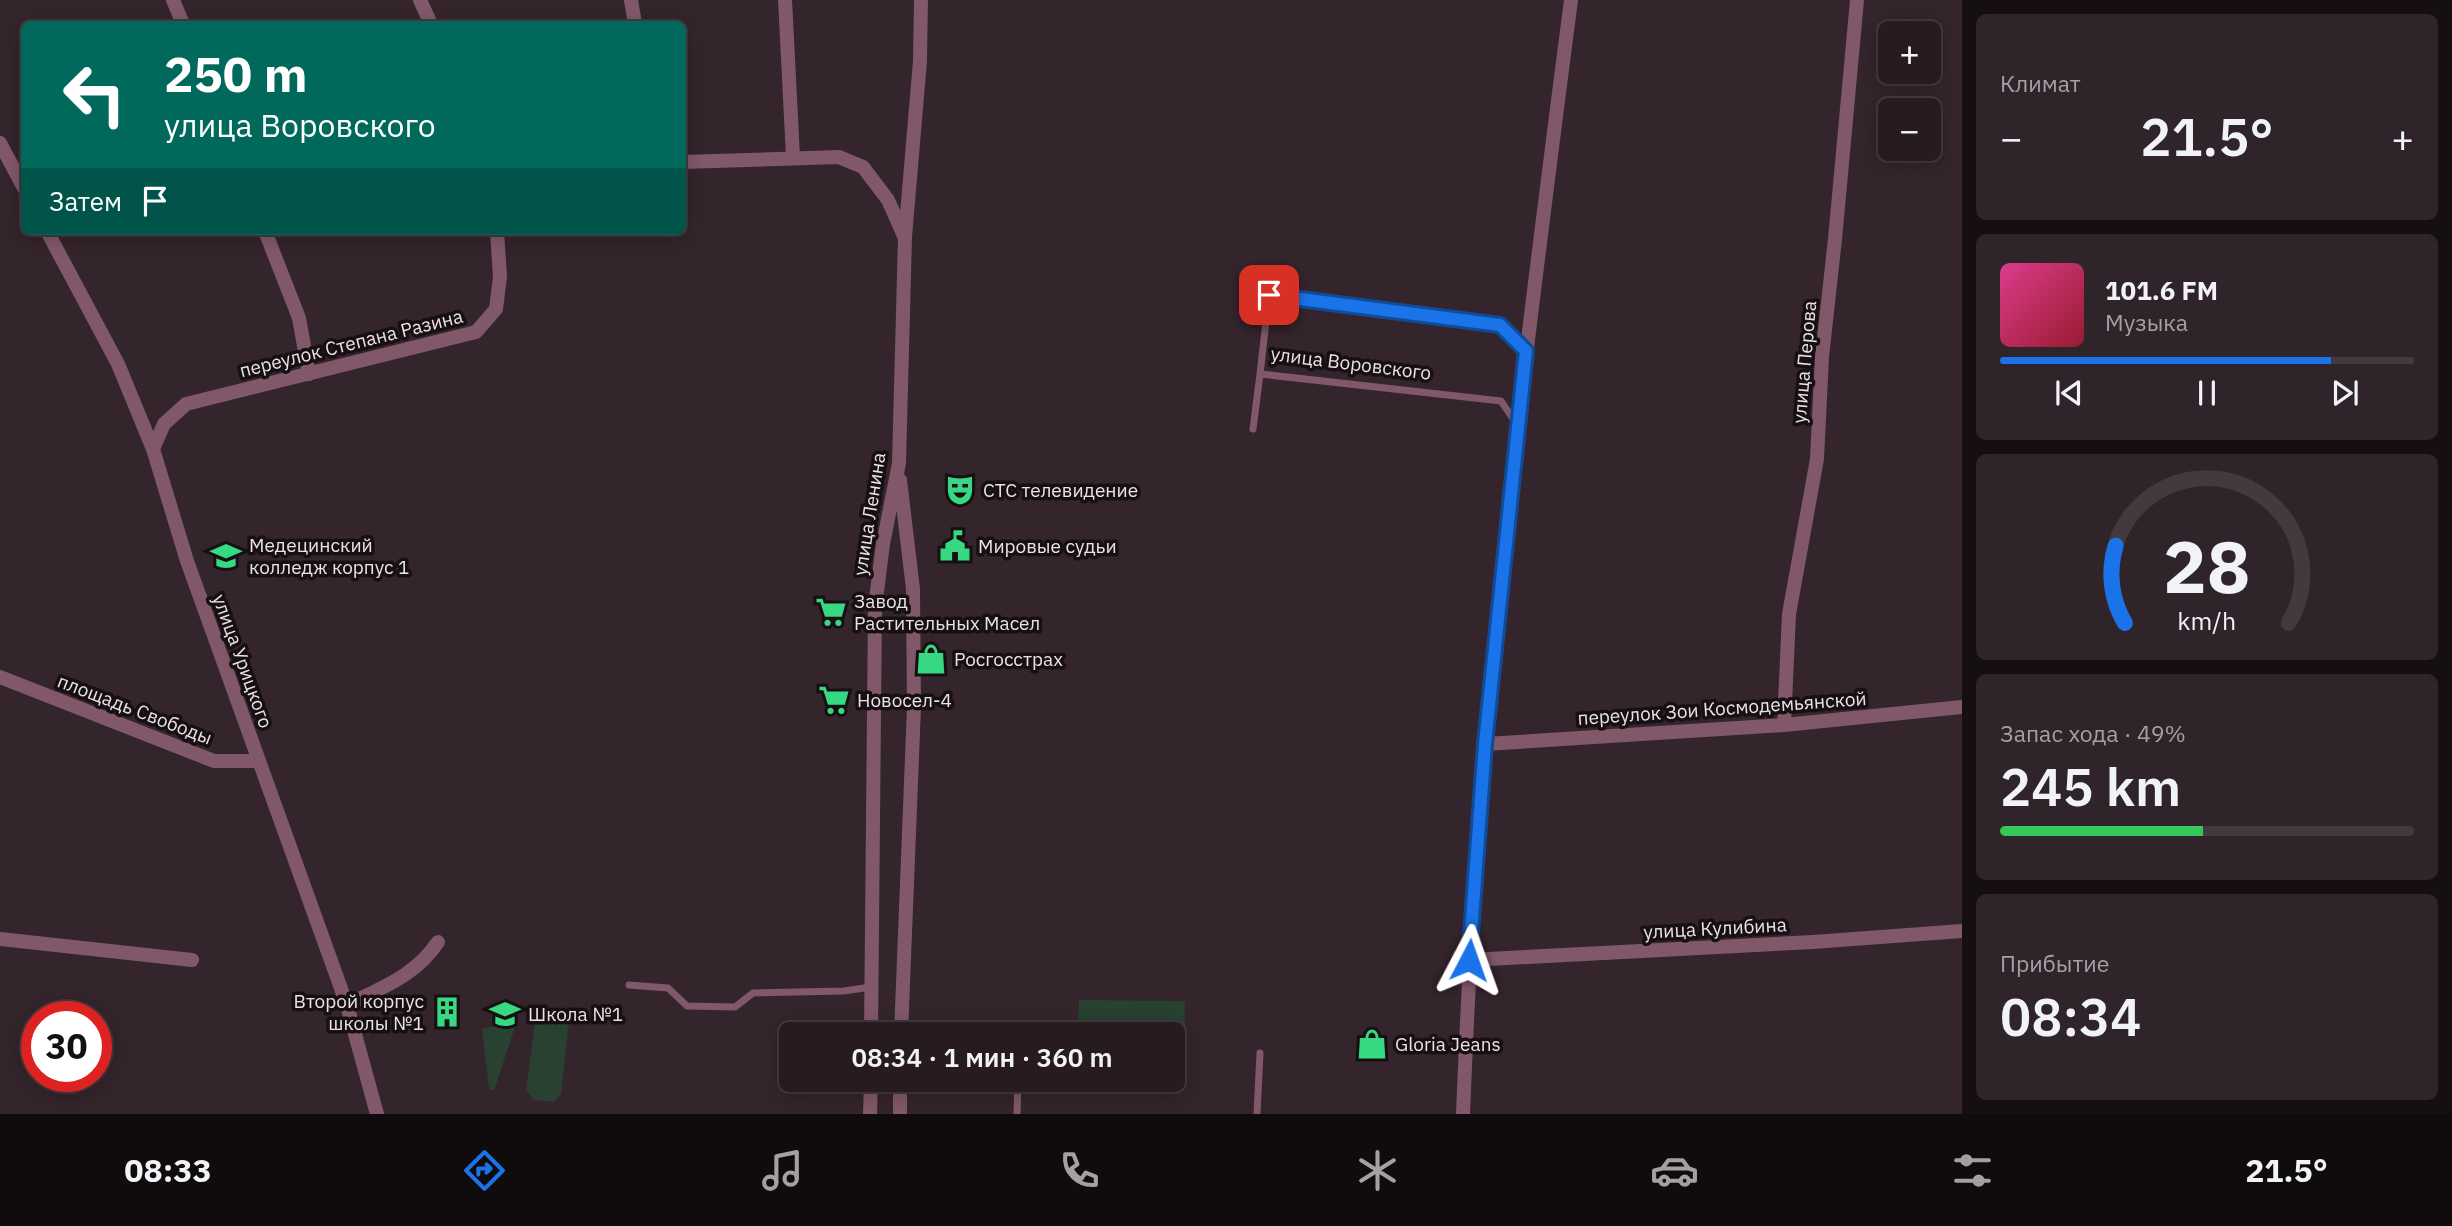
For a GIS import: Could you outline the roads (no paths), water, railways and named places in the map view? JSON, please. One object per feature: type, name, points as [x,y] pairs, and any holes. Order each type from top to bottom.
[{"type":"street","points":[[173,0],[182,21]]},
{"type":"street","points":[[420,0],[429,21]]},
{"type":"street","points":[[631,0],[634,21]]},
{"type":"street","points":[[785,0],[793,157]]},
{"type":"street","name":"улица Ленина","points":[[872,1022],[875,607],[883,544],[899,463],[905,237],[920,61],[921,0]]},
{"type":"street","points":[[1463,1114],[1469,960],[1485,744],[1526,351],[1572,0]]},
{"type":"street","name":"улица Перова","points":[[1784,725],[1790,614],[1817,459],[1822,357],[1857,0]]},
{"type":"street","points":[[0,143],[21,182]]},
{"type":"street","points":[[686,162],[839,157],[863,167],[888,200],[905,237]]},
{"type":"street","name":"улица Урицкого","points":[[49,235],[118,364],[153,449],[187,561],[347,1005],[377,1114]]},
{"type":"street","points":[[267,235],[299,318],[309,374]]},
{"type":"street","name":"переулок Степана Разина","points":[[153,449],[164,424],[186,404],[477,332],[496,309],[500,277],[497,235]]},
{"type":"street","points":[[899,463],[913,589],[914,694],[901,1022]]},
{"type":"street","name":"площадь Свободы","points":[[0,677],[214,761],[258,761]]},
{"type":"street","name":"переулок Зои Космодемьянской","points":[[1485,744],[1784,725],[1962,708]]},
{"type":"street","name":"улица Кулибина","points":[[1469,960],[1813,942],[1962,930]]},
{"type":"street","points":[[0,939],[192,960]]},
{"type":"street","points":[[347,1005],[408,975],[429,956],[438,942]]},
{"type":"street","points":[[870,1114],[871,1092]]},
{"type":"street","points":[[900,1114],[901,1092]]},
{"type":"lane","name":"улица Воровского","points":[[1272,274],[1260,374],[1501,401],[1518,426]]},
{"type":"lane","points":[[1269,295],[1500,325],[1526,351]]},
{"type":"lane","points":[[1254,429],[1260,374]]},
{"type":"lane","points":[[629,985],[668,988],[687,1006],[734,1007],[752,993],[844,991],[872,987]]},
{"type":"lane","points":[[1257,1114],[1259,1053]]},
{"type":"lane","points":[[1017,1114],[1018,1092]]},
{"type":"place","name":"СТС телевидение","points":[[960,490]]},
{"type":"place","name":"Мировые судьи","points":[[955,546]]},
{"type":"place","name":"Медецинский колледж корпус 1","points":[[226,556]]},
{"type":"place","name":"Завод Растительных Масел","points":[[831,612]]},
{"type":"place","name":"Росгосстрах","points":[[931,659]]},
{"type":"place","name":"Новосел-4","points":[[834,700]]},
{"type":"place","name":"Второй корпус школы №1","points":[[447,1012]]},
{"type":"place","name":"Школа №1","points":[[505,1014]]},
{"type":"place","name":"Gloria Jeans","points":[[1372,1044]]}]
